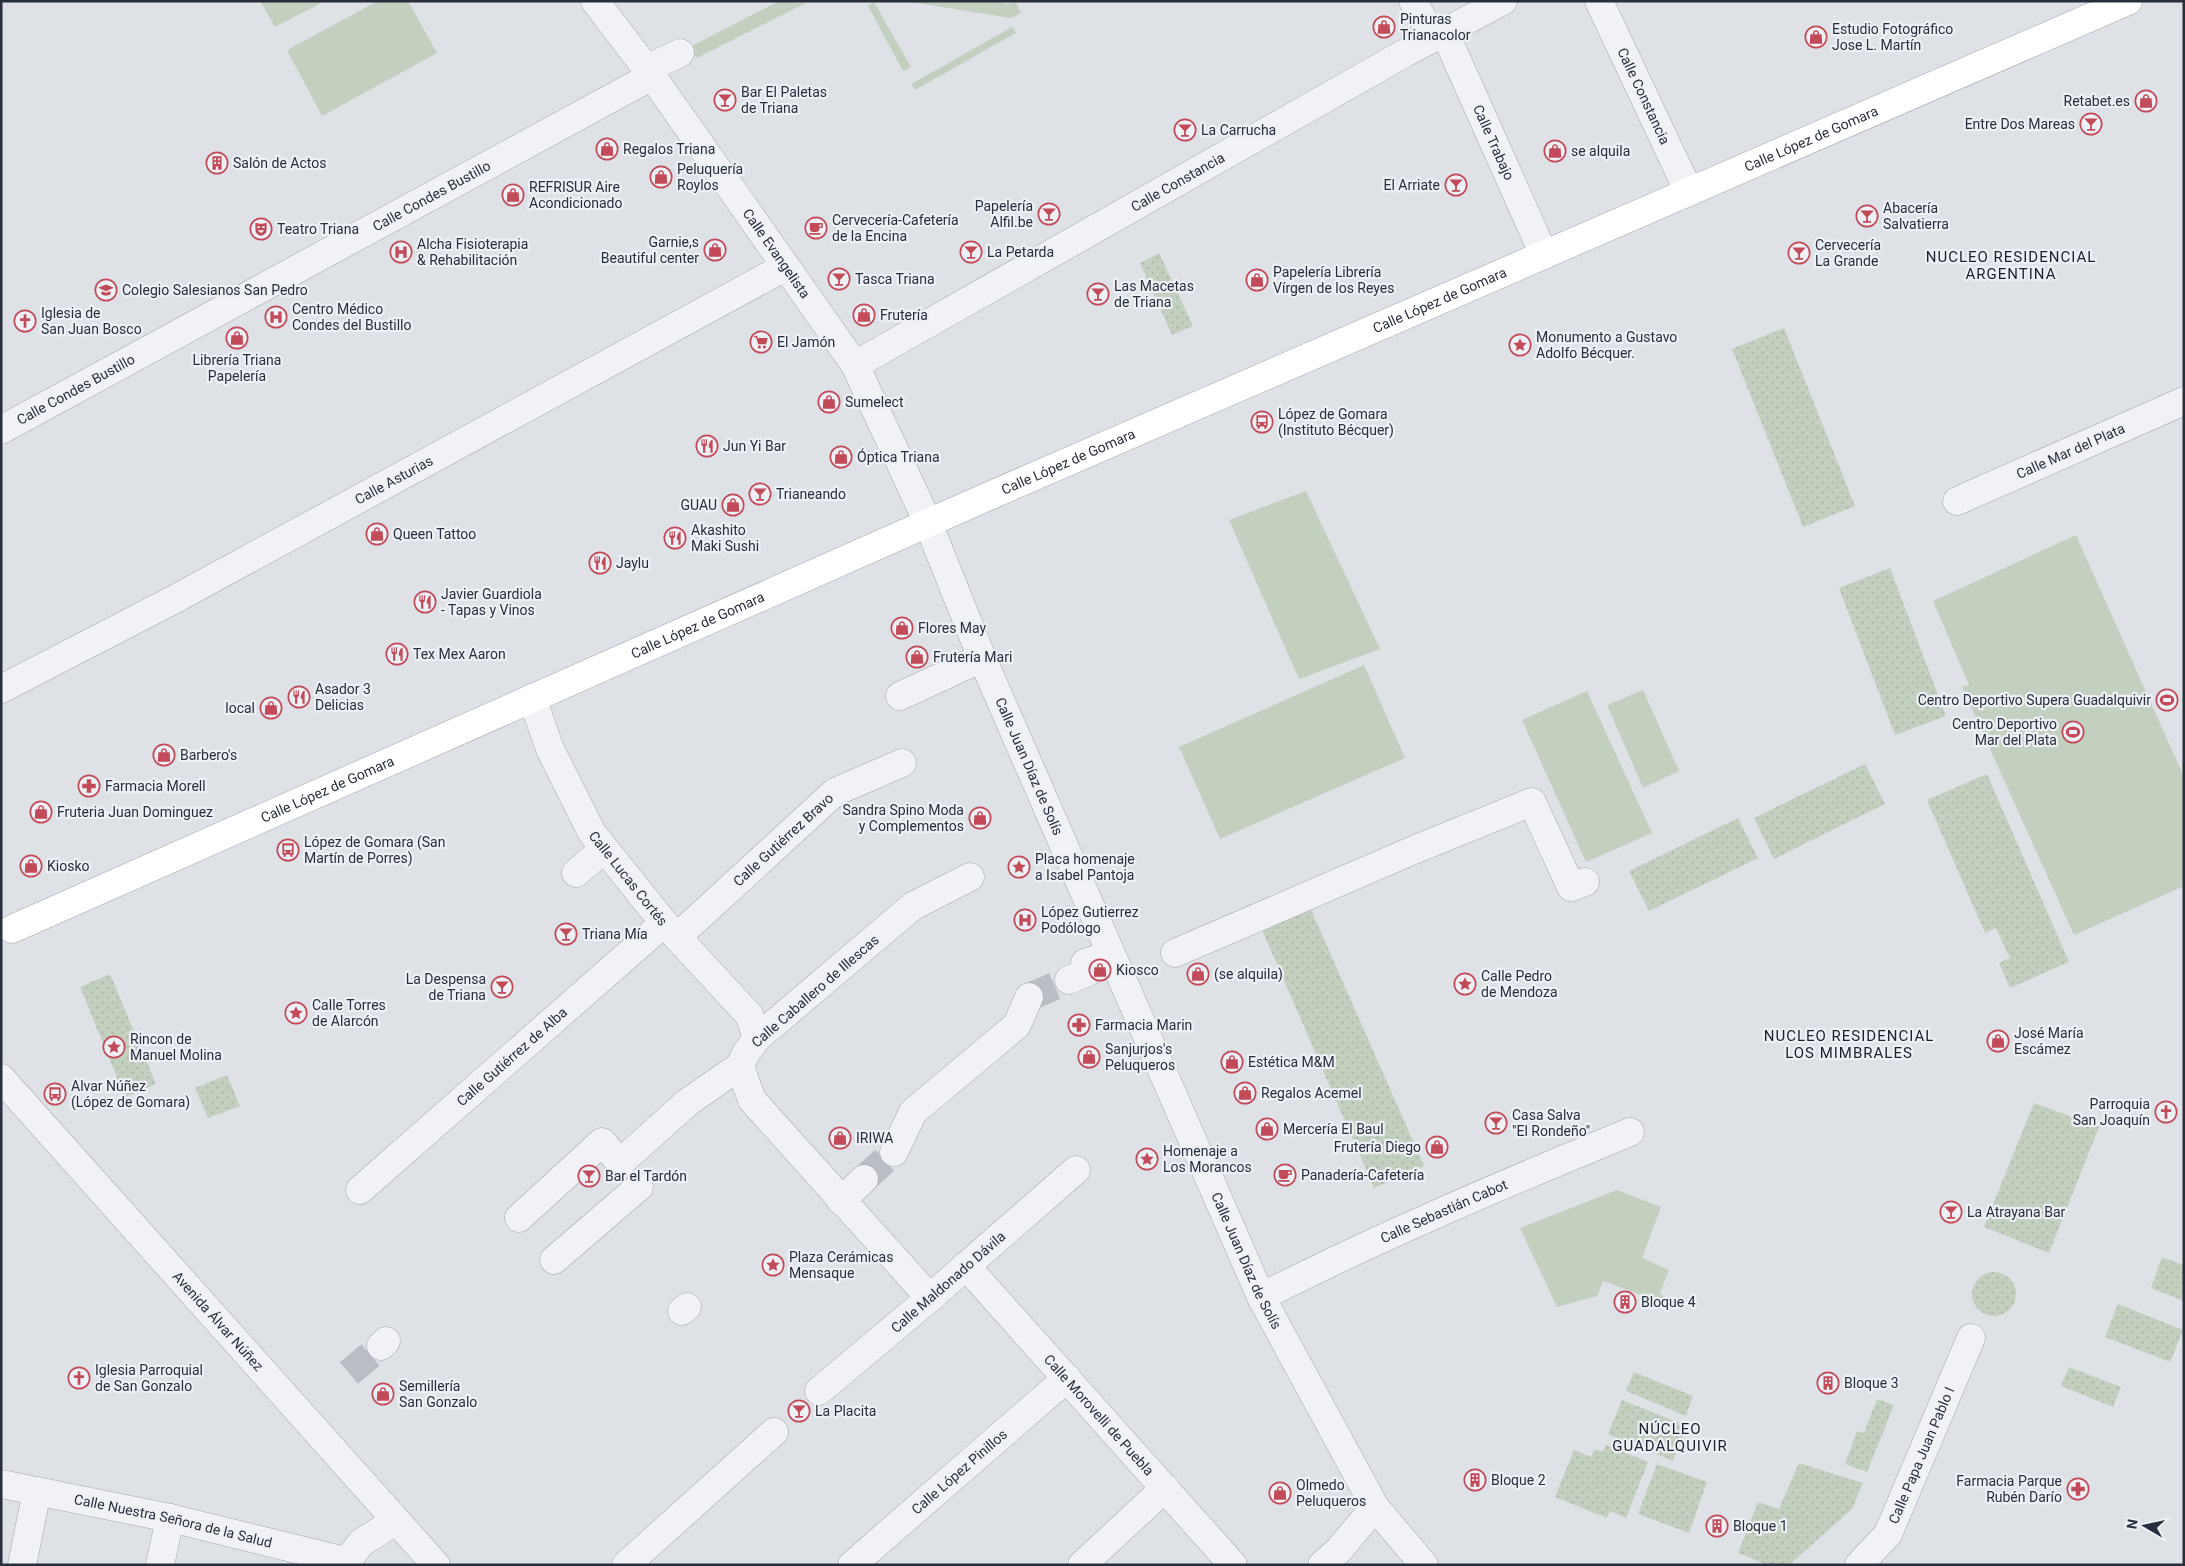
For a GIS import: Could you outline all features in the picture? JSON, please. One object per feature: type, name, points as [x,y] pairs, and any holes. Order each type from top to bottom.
[{"type":"main road","name":"Calle López de Gomara","points":[[5,934],[928,523],[2128,1]]},
{"type":"street","name":"Calle Evangelista","points":[[595,1],[649,72],[855,365],[928,523]]},
{"type":"street","name":"Calle Trabajo","points":[[1412,1],[1438,35],[1544,255]]},
{"type":"street","name":"Calle Constancia","points":[[855,365],[1438,35],[1503,1]]},
{"type":"street","name":"Calle Constancia","points":[[1599,1],[1689,192]]},
{"type":"street","name":"Calle Condes Bustillo","points":[[1,430],[649,72],[680,53]]},
{"type":"street","name":"Calle Asturias","points":[[1,689],[175,598],[785,267]]},
{"type":"street","name":"Calle Mar del Plata","points":[[1956,501],[2184,401]]},
{"type":"street","name":"Calle Juan Díaz de Solís","points":[[928,523],[982,658],[1261,1297],[1375,1507],[1424,1565]]},
{"type":"street","points":[[900,696],[982,658]]},
{"type":"street","name":"Calle Lucas Cortés","points":[[532,698],[550,749],[592,833],[670,930],[750,1015],[757,1038]]},
{"type":"street","name":"Calle Gutiérrez Bravo","points":[[670,930],[835,792],[902,763]]},
{"type":"street","points":[[1174,953],[1416,849],[1532,802],[1571,887],[1585,882]]},
{"type":"street","points":[[576,873],[604,849]]},
{"type":"street","name":"Calle Caballero de Illescas","points":[[519,1218],[602,1142],[620,1163],[688,1102],[740,1066],[746,1053],[757,1038],[913,906],[970,878]]},
{"type":"street","name":"Calle Gutiérrez de Alba","points":[[360,1190],[670,930]]},
{"type":"street","points":[[1069,980],[1088,972],[1084,963],[1111,954]]},
{"type":"street","points":[[894,1152],[913,1112],[1017,1025],[1029,997]]},
{"type":"street","points":[[740,1066],[752,1100],[930,1298]]},
{"type":"street","name":"Avenida Álvar Núñez","points":[[1,1078],[436,1565]]},
{"type":"street","name":"Calle Sebastián Cabot","points":[[1261,1297],[1303,1275],[1534,1172],[1630,1132]]},
{"type":"street","name":"Calle Maldonado Dávila","points":[[819,1391],[930,1298],[1076,1170]]},
{"type":"street","points":[[841,1201],[864,1179]]},
{"type":"street","points":[[554,1260],[639,1187]]},
{"type":"street","name":"Calle Morovelli de Puebla","points":[[966,1266],[1233,1565]]},
{"type":"street","name":"Calle Papa Juan Pablo I","points":[[1859,1565],[1888,1534],[1971,1338]]},
{"type":"street","name":"Calle López Pinillos","points":[[852,1565],[1067,1378]]},
{"type":"street","points":[[626,1565],[774,1432]]},
{"type":"street","name":"Calle Nuestra Señora de la Salud","points":[[1,1484],[170,1518],[345,1563]]},
{"type":"street","points":[[1082,1565],[1165,1488]]},
{"type":"street","points":[[22,1565],[37,1491]]},
{"type":"street","points":[[1322,1565],[1338,1550],[1375,1507]]},
{"type":"street","points":[[160,1565],[170,1518]]},
{"type":"street","points":[[345,1563],[362,1542],[396,1521]]},
{"type":"green space","points":[[260,1],[325,1],[275,27]]},
{"type":"green space","points":[[378,1],[408,1],[437,53],[322,116],[287,50]]},
{"type":"green space","points":[[779,1],[806,3],[697,58],[688,48]]},
{"type":"green space","points":[[904,1],[993,1],[1008,4],[1015,1],[1021,13],[1011,18]]},
{"type":"green space","points":[[874,2],[911,67],[903,71],[868,6]]},
{"type":"green space","points":[[1012,27],[1016,33],[915,90],[911,84]]},
{"type":"green space","points":[[1159,253],[1193,326],[1172,335],[1140,263]]},
{"type":"green space","points":[[1784,328],[1855,506],[1803,527],[1732,349]]},
{"type":"green space","points":[[1306,491],[1380,649],[1299,679],[1229,520]]},
{"type":"green space","name":"Centro Deportivo Mar del Plata","points":[[2076,535],[2184,777],[2184,886],[2074,935],[1962,687],[1969,685],[1933,601]]},
{"type":"green space","points":[[1890,568],[1946,716],[1895,735],[1839,588]]},
{"type":"green space","points":[[1364,665],[1405,758],[1220,839],[1179,747]]},
{"type":"green space","points":[[1643,690],[1679,771],[1643,788],[1607,705]]},
{"type":"green space","points":[[1587,691],[1652,833],[1586,862],[1522,720]]},
{"type":"green space","points":[[1865,764],[1885,804],[1774,859],[1754,818]]},
{"type":"green space","points":[[1987,774],[2069,962],[2010,988],[1999,963],[2010,958],[1996,928],[1985,933],[1927,800]]},
{"type":"green space","points":[[1738,818],[1758,858],[1649,911],[1629,871]]},
{"type":"green space","points":[[1308,903],[1424,1166],[1374,1188],[1260,925]]},
{"type":"green space","points":[[110,974],[156,1084],[125,1097],[80,987]]},
{"type":"green space","points":[[227,1075],[240,1106],[208,1118],[195,1088]]},
{"type":"green space","points":[[2034,1103],[2099,1127],[2049,1253],[1984,1227]]},
{"type":"green space","points":[[1617,1190],[1661,1207],[1642,1258],[1669,1270],[1660,1293],[1666,1298],[1663,1303],[1603,1281],[1597,1296],[1557,1307],[1520,1228]]},
{"type":"green space","points":[[2162,1257],[2184,1265],[2184,1301],[2151,1288]]},
{"type":"green space","points":[[1990,1272],[1998,1272],[2010,1278],[2016,1294],[2010,1310],[1998,1316],[1990,1316],[1978,1310],[1972,1298],[1972,1290],[1978,1278]]},
{"type":"green space","points":[[2118,1304],[2183,1330],[2170,1362],[2105,1337]]},
{"type":"green space","points":[[2069,1367],[2121,1387],[2113,1407],[2061,1386]]},
{"type":"green space","points":[[1634,1372],[1693,1396],[1686,1416],[1626,1391]]},
{"type":"green space","points":[[1877,1399],[1894,1405],[1867,1472],[1845,1464],[1857,1431],[1864,1433]]},
{"type":"green space","points":[[1622,1400],[1687,1426],[1673,1461],[1608,1434]]},
{"type":"green space","points":[[1606,1445],[1648,1462],[1626,1518],[1610,1511],[1607,1518],[1555,1497],[1574,1450],[1591,1457],[1595,1449],[1603,1452]]},
{"type":"green space","points":[[1799,1463],[1863,1483],[1852,1509],[1789,1565],[1767,1565],[1738,1553],[1758,1502],[1779,1509]]},
{"type":"green space","points":[[1657,1464],[1707,1482],[1689,1533],[1638,1514]]},
{"type":"tunnel","points":[[1029,997],[1069,980]]},
{"type":"tunnel","points":[[864,1179],[894,1152]]},
{"type":"tunnel","points":[[349,1373],[381,1346]]},
{"type":"place","name":"Pinturas Trianacolor","points":[[1384,27]]},
{"type":"place","name":"Estudio Fotográfico Jose L. Martín","points":[[1816,37]]},
{"type":"place","name":"Bar El Paletas de Triana","points":[[725,100]]},
{"type":"place","name":"Retabet.es","points":[[2146,101]]},
{"type":"place","name":"Entre Dos Mareas","points":[[2091,124]]},
{"type":"place","name":"La Carrucha","points":[[1185,130]]},
{"type":"place","name":"Regalos Triana","points":[[607,149]]},
{"type":"place","name":"se alquila","points":[[1555,151]]},
{"type":"place","name":"Salón de Actos","points":[[217,163]]},
{"type":"place","name":"Peluquería Roylos","points":[[661,177]]},
{"type":"place","name":"El Arriate","points":[[1456,185]]},
{"type":"place","name":"REFRISUR Aire Acondicionado","points":[[513,195]]},
{"type":"place","name":"Papelería Alfil.be","points":[[1049,214]]},
{"type":"place","name":"Abacería Salvatierra","points":[[1867,216]]},
{"type":"place","name":"Cervecería-Cafetería de la Encina","points":[[816,228]]},
{"type":"place","name":"Teatro Triana","points":[[261,229]]},
{"type":"place","name":"Garnie,s Beautiful center","points":[[715,250]]},
{"type":"place","name":"Alcha Fisioterapia & Rehabilitación","points":[[401,252]]},
{"type":"place","name":"La Petarda","points":[[971,252]]},
{"type":"place","name":"Cervecería La Grande","points":[[1799,253]]},
{"type":"place","name":"Tasca Triana","points":[[839,279]]},
{"type":"place","name":"Papelería Librería Vírgen de los Reyes","points":[[1257,280]]},
{"type":"place","name":"Colegio Salesianos San Pedro","points":[[106,290]]},
{"type":"place","name":"Las Macetas de Triana","points":[[1098,294]]},
{"type":"place","name":"Frutería","points":[[864,315]]},
{"type":"place","name":"Centro Médico Condes del Bustillo","points":[[276,317]]},
{"type":"place","name":"Iglesia de San Juan Bosco","points":[[25,321]]},
{"type":"place","name":"Librería Triana Papelería","points":[[237,338]]},
{"type":"place","name":"El Jamón","points":[[761,342]]},
{"type":"place","name":"Monumento a Gustavo Adolfo Bécquer.","points":[[1520,345]]},
{"type":"place","name":"Sumelect","points":[[829,402]]},
{"type":"place","name":"López de Gomara (Instituto Bécquer)","points":[[1262,422]]},
{"type":"place","name":"Jun Yi Bar","points":[[707,446]]},
{"type":"place","name":"Óptica Triana","points":[[841,457]]},
{"type":"place","name":"Trianeando","points":[[760,494]]},
{"type":"place","name":"GUAU","points":[[733,505]]},
{"type":"place","name":"Queen Tattoo","points":[[377,534]]},
{"type":"place","name":"Akashito Maki Sushi","points":[[675,538]]},
{"type":"place","name":"Jaylu","points":[[600,563]]},
{"type":"place","name":"Javier Guardiola - Tapas y Vinos","points":[[425,602]]},
{"type":"place","name":"Flores May","points":[[902,628]]},
{"type":"place","name":"Tex Mex Aaron","points":[[397,654]]},
{"type":"place","name":"Frutería Mari","points":[[917,657]]},
{"type":"place","name":"Asador 3 Delicias","points":[[299,697]]},
{"type":"place","name":"Centro Deportivo Supera Guadalquivir","points":[[2167,700]]},
{"type":"place","name":"local","points":[[271,708]]},
{"type":"place","name":"Centro Deportivo Mar del Plata","points":[[2073,732]]},
{"type":"place","name":"Barbero's","points":[[164,755]]},
{"type":"place","name":"Farmacia Morell","points":[[89,786]]},
{"type":"place","name":"Fruteria Juan Dominguez","points":[[41,812]]},
{"type":"place","name":"Sandra Spino Moda y Complementos","points":[[980,818]]},
{"type":"place","name":"López de Gomara (San Martín de Porres)","points":[[288,850]]},
{"type":"place","name":"Kiosko","points":[[31,866]]},
{"type":"place","name":"Placa homenaje a Isabel Pantoja","points":[[1019,867]]},
{"type":"place","name":"López Gutierrez Podólogo","points":[[1025,920]]},
{"type":"place","name":"Triana Mía","points":[[566,934]]},
{"type":"place","name":"Kiosco","points":[[1100,970]]},
{"type":"place","name":"(se alquila)","points":[[1198,974]]},
{"type":"place","name":"Calle Pedro de Mendoza","points":[[1465,984]]},
{"type":"place","name":"La Despensa de Triana","points":[[502,987]]},
{"type":"place","name":"Calle Torres de Alarcón","points":[[296,1013]]},
{"type":"place","name":"Farmacia Marin","points":[[1079,1025]]},
{"type":"place","name":"José María Escámez","points":[[1998,1041]]},
{"type":"place","name":"Rincon de Manuel Molina","points":[[114,1047]]},
{"type":"place","name":"Sanjurjos's Peluqueros","points":[[1089,1057]]},
{"type":"place","name":"Estética M&M","points":[[1232,1062]]},
{"type":"place","name":"Regalos Acemel","points":[[1245,1093]]},
{"type":"place","name":"Alvar Núñez (López de Gomara)","points":[[55,1094]]},
{"type":"place","name":"Parroquia San Joaquín","points":[[2166,1112]]},
{"type":"place","name":"Casa Salva \"El Rondeño\"","points":[[1496,1123]]},
{"type":"place","name":"Mercería El Baul","points":[[1267,1129]]},
{"type":"place","name":"IRIWA","points":[[840,1138]]},
{"type":"place","name":"Frutería Diego","points":[[1437,1147]]},
{"type":"place","name":"Homenaje a Los Morancos","points":[[1147,1159]]},
{"type":"place","name":"Panadería-Cafetería","points":[[1285,1175]]},
{"type":"place","name":"Bar el Tardón","points":[[589,1176]]},
{"type":"place","name":"La Atrayana Bar","points":[[1951,1212]]},
{"type":"place","name":"Plaza Cerámicas Mensaque","points":[[773,1265]]},
{"type":"place","name":"Bloque 4","points":[[1625,1302]]},
{"type":"place","name":"Iglesia Parroquial de San Gonzalo","points":[[79,1378]]},
{"type":"place","name":"Bloque 3","points":[[1828,1383]]},
{"type":"place","name":"Semillería San Gonzalo","points":[[383,1394]]},
{"type":"place","name":"La Placita","points":[[799,1411]]},
{"type":"place","name":"Bloque 2","points":[[1475,1480]]},
{"type":"place","name":"Farmacia Parque Rubén Darío","points":[[2078,1489]]},
{"type":"place","name":"Olmedo Peluqueros","points":[[1280,1493]]},
{"type":"place","name":"Bloque 1","points":[[1717,1526]]},
{"type":"district","name":"NUCLEO RESIDENCIAL ARGENTINA","points":[[2011,266]]},
{"type":"district","name":"NUCLEO RESIDENCIAL LOS MIMBRALES","points":[[1849,1044]]},
{"type":"district","name":"NÚCLEO GUADALQUIVIR","points":[[1670,1438]]}]
